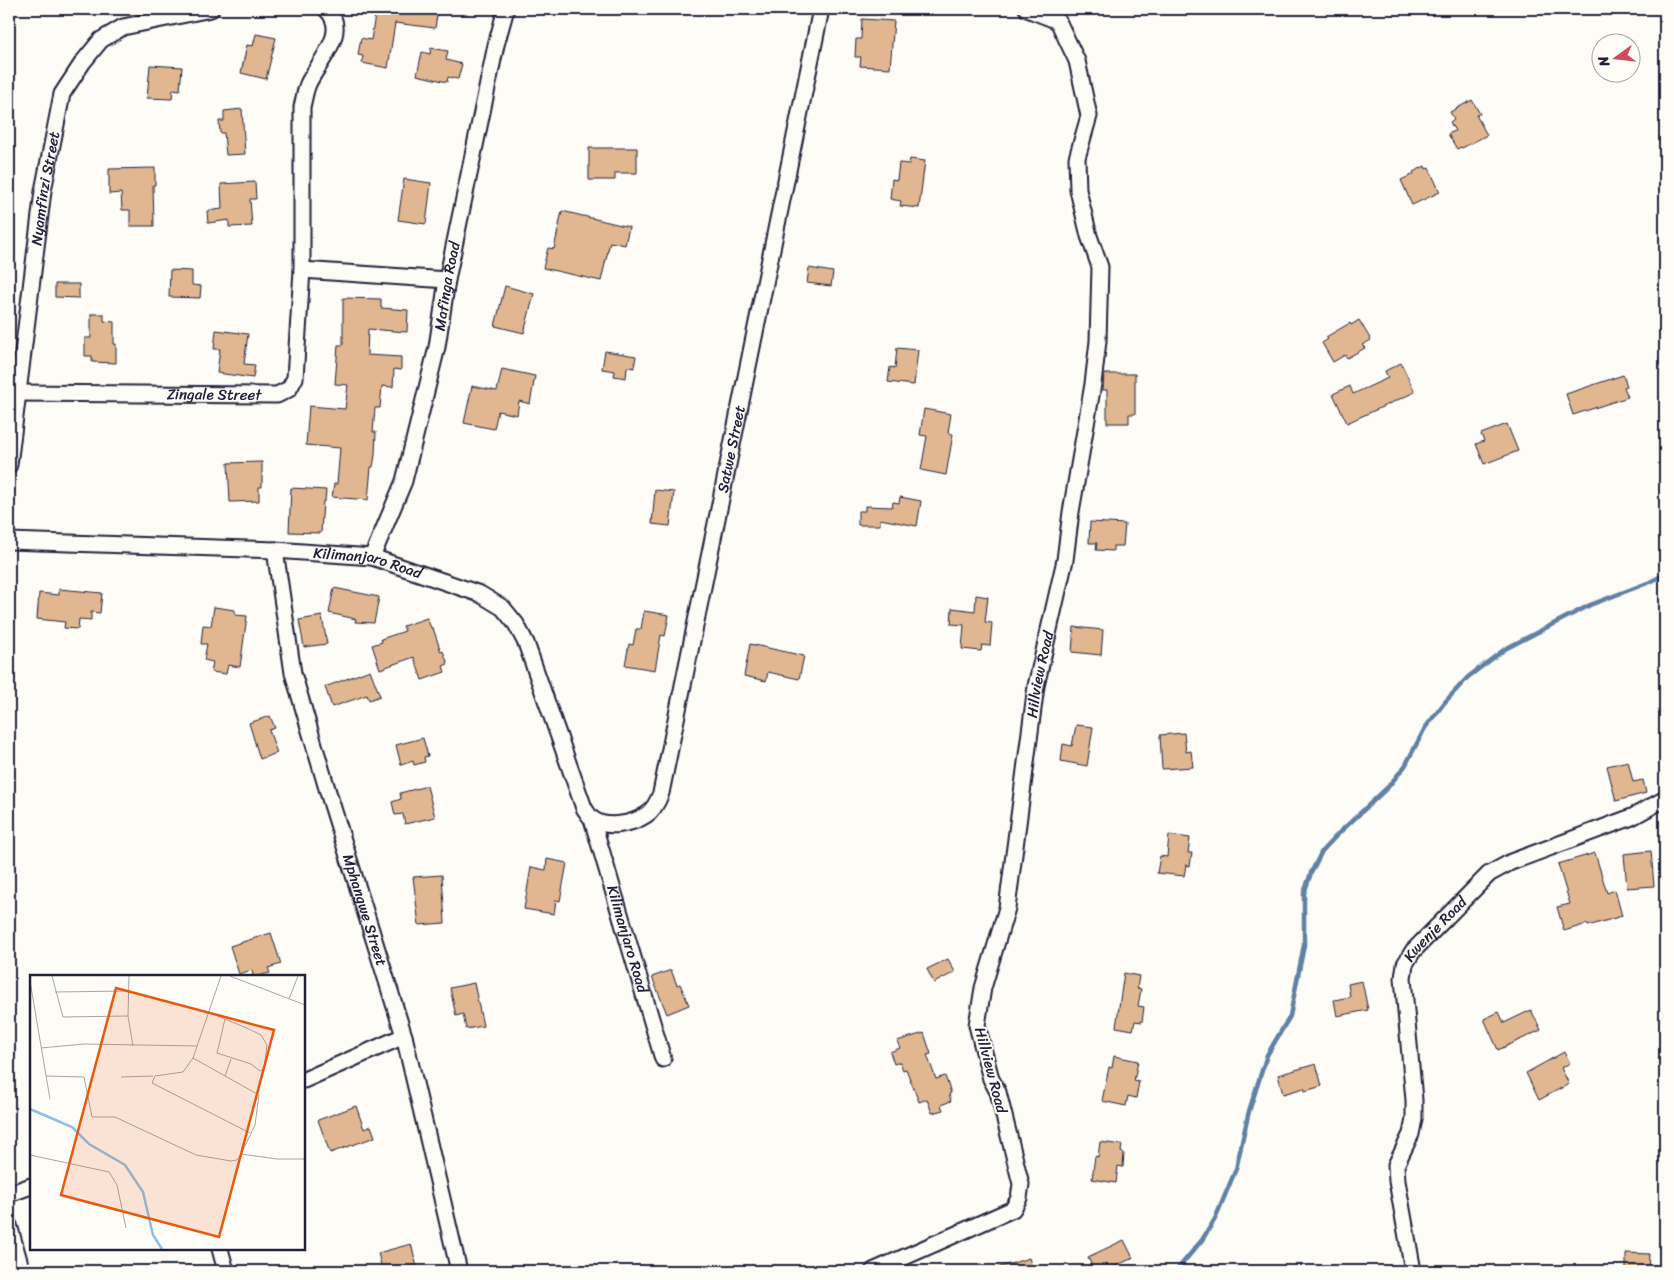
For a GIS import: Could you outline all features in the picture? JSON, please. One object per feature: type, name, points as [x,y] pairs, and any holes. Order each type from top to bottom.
[{"type":"street","name":"Nyamfinzi Street","points":[[9,465],[43,191],[62,94],[83,62],[101,40],[123,26],[211,9]]},
{"type":"street","name":"Zingale Street","points":[[18,393],[277,396],[289,389],[295,378],[302,270],[302,106],[307,86],[334,40],[336,25],[326,9]]},
{"type":"street","name":"Mafinga Road","points":[[372,557],[404,481],[438,347],[447,280],[496,45],[506,9]]},
{"type":"street","name":"Satwe Street","points":[[588,814],[605,825],[623,824],[647,815],[656,805],[661,793],[821,9]]},
{"type":"street","name":"Hillview Road","points":[[873,1271],[1012,1209],[1019,1198],[1021,1184],[998,1092],[991,1079],[977,1025],[983,988],[1007,908],[1036,686],[1065,560],[1072,502],[1093,384],[1098,341],[1100,267],[1089,236],[1078,190],[1076,158],[1090,116],[1077,61],[1058,21],[1027,9]]},
{"type":"street","points":[[302,270],[447,280]]},
{"type":"street","name":"Kilimanjaro Road","points":[[9,540],[275,550],[372,557],[480,594],[502,608],[516,624],[526,643],[588,814],[663,1059]]},
{"type":"street","name":"Mphangwe Street","points":[[275,550],[293,673],[404,1036],[459,1271]]},
{"type":"street","name":"Kwenje Road","points":[[1413,1271],[1397,1181],[1396,1165],[1411,1134],[1414,1120],[1414,1100],[1403,978],[1405,964],[1413,951],[1489,874],[1511,862],[1632,817],[1665,800]]},
{"type":"street","points":[[305,1080],[404,1036]]},
{"type":"street","points":[[9,1194],[30,1186]]},
{"type":"street","points":[[9,1224],[22,1271]]},
{"type":"street","points":[[220,1250],[226,1271]]},
{"type":"building","points":[[376,9],[438,9],[435,28],[395,23],[388,68],[362,63],[363,56],[358,55],[361,38],[371,40]]},
{"type":"building","points":[[862,19],[894,21],[890,68],[860,66],[861,57],[855,57],[856,39],[861,39]]},
{"type":"building","points":[[256,34],[276,38],[266,79],[241,73],[247,45],[253,46]]},
{"type":"building","points":[[431,48],[448,51],[446,60],[462,64],[458,79],[448,77],[447,82],[417,75],[422,52],[430,54]]},
{"type":"building","points":[[150,65],[182,67],[180,90],[173,89],[172,99],[147,98]]},
{"type":"building","points":[[1472,100],[1480,114],[1476,115],[1487,135],[1457,149],[1448,134],[1455,131],[1450,122],[1454,119],[1450,112]]},
{"type":"building","points":[[242,109],[245,154],[226,155],[224,133],[220,133],[219,121],[224,121],[224,111]]},
{"type":"building","points":[[589,148],[637,148],[637,173],[615,173],[615,180],[589,180]]},
{"type":"building","points":[[910,159],[925,161],[919,208],[900,206],[901,201],[890,199],[892,179],[897,180],[899,163],[909,164]]},
{"type":"building","points":[[1425,166],[1426,169],[1429,168],[1440,192],[1412,205],[1401,180]]},
{"type":"building","points":[[155,168],[155,185],[153,185],[154,226],[130,226],[130,210],[122,210],[121,193],[109,194],[109,169]]},
{"type":"building","points":[[404,179],[431,183],[426,224],[398,220]]},
{"type":"building","points":[[255,182],[256,199],[250,199],[252,226],[229,227],[229,220],[208,223],[207,211],[222,209],[221,184]]},
{"type":"building","points":[[562,211],[629,227],[625,245],[610,242],[601,281],[543,268],[548,248],[554,249]]},
{"type":"building","points":[[809,268],[833,272],[831,286],[807,283]]},
{"type":"building","points":[[170,270],[192,271],[192,285],[201,286],[200,298],[169,297]]},
{"type":"building","points":[[55,284],[79,284],[79,298],[55,297]]},
{"type":"building","points":[[505,286],[534,294],[524,333],[495,326]]},
{"type":"building","points":[[343,298],[381,299],[381,308],[408,310],[407,332],[368,329],[367,355],[401,357],[401,370],[394,369],[393,387],[382,386],[380,408],[375,408],[373,432],[376,432],[375,455],[373,467],[371,467],[368,500],[332,497],[334,484],[337,484],[340,448],[306,445],[309,406],[345,409],[348,385],[335,384],[338,345],[343,345]]},
{"type":"building","points":[[91,314],[104,314],[104,321],[114,322],[116,363],[92,362],[92,356],[85,356],[85,338],[91,338]]},
{"type":"building","points":[[1359,320],[1371,340],[1362,345],[1365,348],[1347,358],[1345,355],[1333,362],[1322,343],[1328,339],[1326,337]]},
{"type":"building","points":[[216,330],[248,334],[244,364],[255,365],[253,378],[217,373],[220,349],[214,349]]},
{"type":"building","points":[[897,348],[918,350],[914,385],[888,382],[890,367],[895,368]]},
{"type":"building","points":[[605,351],[636,356],[634,368],[627,367],[626,378],[614,376],[615,371],[602,369]]},
{"type":"building","points":[[1401,363],[1415,392],[1347,423],[1333,394],[1350,386],[1353,394],[1388,378],[1385,371]]},
{"type":"building","points":[[502,369],[535,376],[530,404],[519,401],[517,415],[498,411],[494,429],[464,423],[472,386],[497,391]]},
{"type":"building","points":[[1104,374],[1135,374],[1135,414],[1129,414],[1129,423],[1107,423],[1107,390],[1103,390]]},
{"type":"building","points":[[1623,375],[1627,386],[1624,387],[1628,397],[1573,415],[1566,394]]},
{"type":"building","points":[[924,409],[951,414],[948,433],[953,434],[946,475],[921,470],[927,436],[920,435]]},
{"type":"building","points":[[1507,424],[1518,451],[1484,464],[1476,444],[1484,441],[1481,434]]},
{"type":"building","points":[[262,462],[262,487],[259,487],[259,501],[230,502],[228,463]]},
{"type":"building","points":[[291,488],[326,490],[325,501],[323,501],[321,533],[289,532]]},
{"type":"building","points":[[655,490],[674,492],[670,526],[652,524]]},
{"type":"building","points":[[900,497],[921,501],[917,526],[880,519],[880,525],[858,525],[858,511],[865,511],[865,506],[892,507],[893,502],[899,503]]},
{"type":"building","points":[[1090,522],[1125,524],[1123,546],[1113,546],[1113,551],[1096,550],[1097,543],[1089,543]]},
{"type":"building","points":[[334,588],[379,597],[374,623],[355,622],[356,619],[329,613]]},
{"type":"building","points":[[59,589],[102,593],[100,613],[91,612],[91,620],[79,619],[78,629],[64,628],[65,622],[37,619],[39,593],[59,595]]},
{"type":"building","points":[[976,595],[988,597],[985,622],[992,623],[990,646],[982,645],[981,651],[962,649],[964,625],[951,624],[952,608],[975,611]]},
{"type":"building","points":[[214,607],[235,610],[235,615],[247,616],[240,667],[228,665],[226,674],[211,672],[213,662],[204,660],[207,644],[201,644],[203,625],[211,626]]},
{"type":"building","points":[[644,611],[669,615],[665,636],[661,635],[655,670],[625,665],[629,644],[633,645],[636,629],[641,629]]},
{"type":"building","points":[[322,616],[327,644],[304,647],[299,620]]},
{"type":"building","points":[[427,618],[448,664],[443,666],[445,672],[422,680],[414,657],[380,669],[372,645],[382,642],[381,639],[405,631],[403,626]]},
{"type":"building","points":[[1074,627],[1103,630],[1101,655],[1072,652]]},
{"type":"building","points":[[750,644],[804,656],[799,679],[768,672],[766,681],[744,676]]},
{"type":"building","points":[[370,670],[380,696],[369,700],[367,695],[332,707],[325,687]]},
{"type":"building","points":[[270,716],[275,728],[269,730],[277,753],[260,759],[249,723]]},
{"type":"building","points":[[1076,725],[1093,727],[1087,766],[1061,761],[1063,744],[1072,746]]},
{"type":"building","points":[[1184,733],[1186,752],[1191,751],[1193,767],[1162,769],[1160,735]]},
{"type":"building","points":[[423,738],[428,756],[424,757],[425,762],[414,765],[413,761],[401,765],[396,745]]},
{"type":"building","points":[[1628,761],[1633,782],[1643,780],[1646,793],[1616,801],[1607,766]]},
{"type":"building","points":[[427,786],[435,817],[405,824],[403,814],[395,815],[392,802],[401,799],[400,793]]},
{"type":"building","points":[[1169,835],[1190,838],[1188,853],[1192,853],[1190,866],[1186,865],[1184,876],[1157,873],[1160,856],[1167,857]]},
{"type":"building","points":[[1651,851],[1654,886],[1627,888],[1624,854]]},
{"type":"building","points":[[1595,853],[1607,893],[1615,890],[1622,916],[1564,931],[1557,907],[1570,904],[1558,864]]},
{"type":"building","points":[[547,859],[567,863],[560,901],[556,900],[554,914],[524,909],[531,867],[546,870]]},
{"type":"building","points":[[442,875],[445,923],[419,925],[413,877]]},
{"type":"building","points":[[271,933],[281,964],[268,968],[270,973],[262,975],[253,975],[252,970],[239,974],[230,946]]},
{"type":"building","points":[[948,959],[955,972],[934,983],[927,969]]},
{"type":"building","points":[[671,970],[677,985],[680,984],[689,1005],[667,1014],[652,977]]},
{"type":"building","points":[[1124,973],[1139,976],[1137,988],[1141,989],[1138,1006],[1144,1007],[1142,1022],[1135,1021],[1133,1030],[1116,1027]]},
{"type":"building","points":[[1362,981],[1368,1010],[1337,1016],[1334,1000],[1350,997],[1348,984]]},
{"type":"building","points":[[474,983],[483,1026],[466,1029],[463,1014],[456,1016],[450,988]]},
{"type":"building","points":[[1531,1010],[1541,1030],[1498,1050],[1484,1019],[1499,1012],[1504,1023]]},
{"type":"building","points":[[924,1033],[931,1054],[927,1055],[936,1079],[945,1076],[951,1093],[949,1094],[951,1101],[941,1105],[943,1110],[932,1113],[927,1099],[919,1102],[906,1069],[903,1070],[900,1062],[894,1064],[890,1052],[900,1048],[897,1041]]},
{"type":"building","points":[[1564,1052],[1570,1063],[1561,1068],[1569,1084],[1539,1100],[1526,1073]]},
{"type":"building","points":[[1114,1056],[1138,1061],[1134,1081],[1139,1082],[1136,1098],[1128,1096],[1126,1106],[1102,1101],[1109,1067],[1112,1068]]},
{"type":"building","points":[[1316,1064],[1322,1086],[1305,1091],[1304,1088],[1283,1094],[1278,1075]]},
{"type":"building","points":[[356,1106],[364,1129],[371,1126],[375,1137],[330,1153],[318,1120]]},
{"type":"building","points":[[1100,1142],[1122,1145],[1121,1152],[1124,1153],[1123,1167],[1118,1166],[1116,1183],[1092,1179],[1095,1156],[1098,1157]]},
{"type":"building","points":[[1124,1240],[1133,1258],[1113,1267],[1115,1271],[1094,1271],[1088,1257]]},
{"type":"building","points":[[411,1244],[418,1271],[389,1271],[388,1267],[382,1269],[378,1253]]},
{"type":"building","points":[[1626,1253],[1649,1254],[1648,1271],[1626,1271]]},
{"type":"building","points":[[1029,1258],[1033,1271],[994,1271],[994,1269]]},
{"type":"waterway","points":[[1176,1271],[1202,1240],[1215,1219],[1236,1169],[1249,1111],[1267,1055],[1290,1016],[1304,945],[1304,893],[1322,851],[1388,787],[1405,766],[1425,728],[1468,677],[1505,649],[1590,605],[1650,582],[1665,574]]}]
